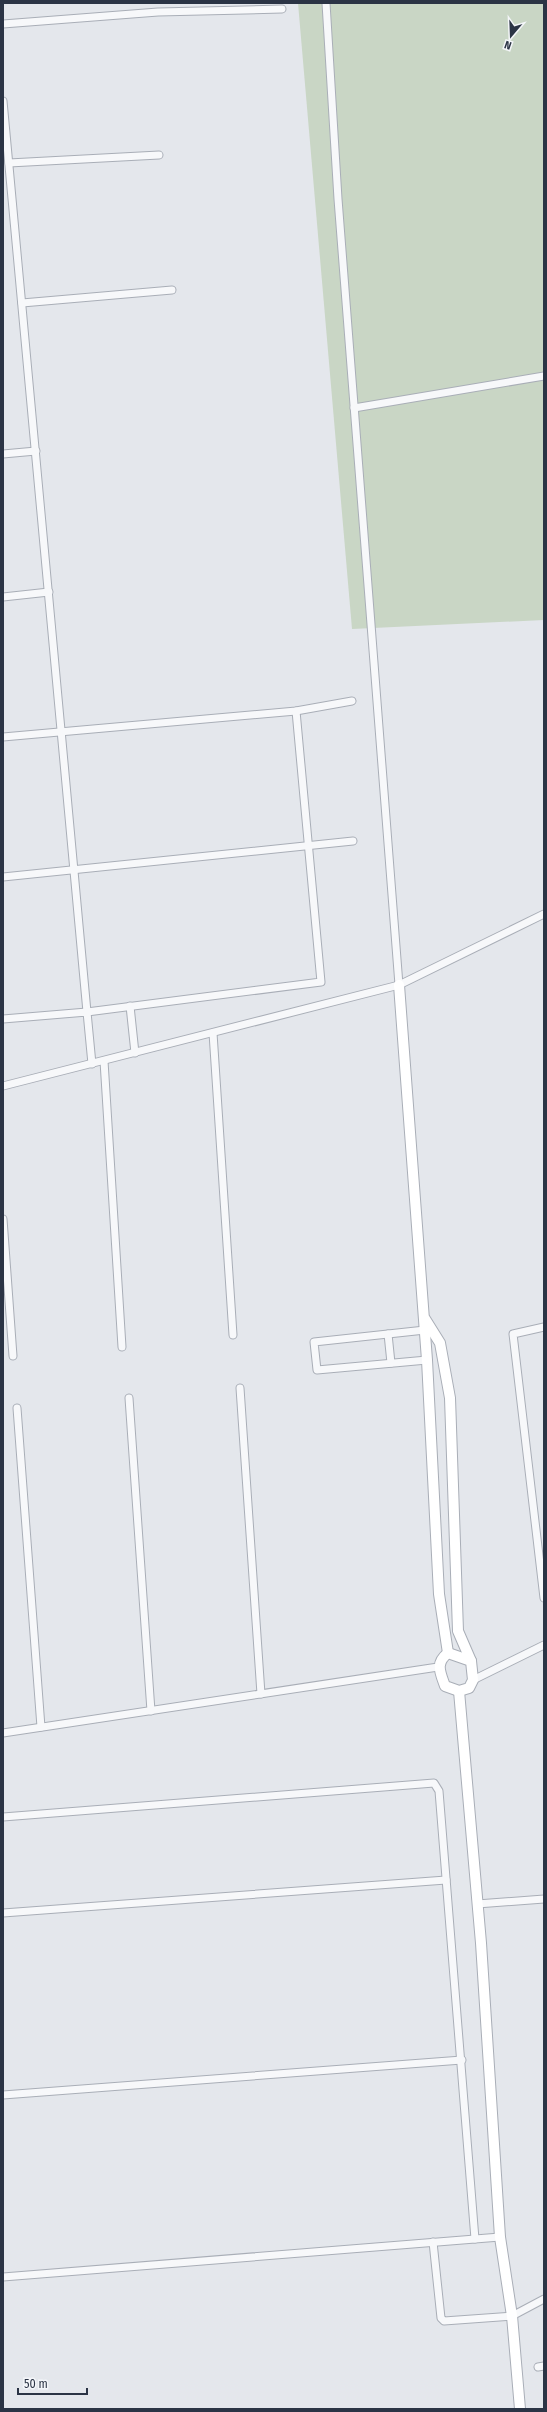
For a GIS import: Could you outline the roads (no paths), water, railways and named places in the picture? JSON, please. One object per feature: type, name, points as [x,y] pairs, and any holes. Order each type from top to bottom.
[{"type":"street","points":[[157,3],[158,12]]},
{"type":"street","points":[[326,3],[338,199],[425,1330],[439,1594],[448,1653]]},
{"type":"street","points":[[3,24],[158,12],[282,9]]},
{"type":"street","points":[[3,101],[92,1064]]},
{"type":"street","points":[[9,163],[159,155]]},
{"type":"street","points":[[22,303],[172,290]]},
{"type":"street","points":[[354,408],[544,376]]},
{"type":"street","points":[[3,454],[36,451]]},
{"type":"street","points":[[3,597],[49,592]]},
{"type":"street","points":[[3,737],[296,711],[352,701]]},
{"type":"street","points":[[3,1019],[87,1012],[322,982],[296,711]]},
{"type":"street","points":[[3,877],[353,841]]},
{"type":"street","points":[[3,1086],[399,985],[544,914]]},
{"type":"street","points":[[130,1006],[135,1053]]},
{"type":"street","points":[[213,1033],[233,1334]]},
{"type":"street","points":[[104,1061],[122,1346]]},
{"type":"street","points":[[3,1219],[13,1356]]},
{"type":"street","points":[[424,1317],[440,1343],[450,1398],[458,1631],[471,1661],[473,1680],[469,1688],[459,1691],[445,1686],[438,1667],[441,1658],[448,1653]]},
{"type":"street","points":[[544,1327],[513,1334],[544,1598]]},
{"type":"street","points":[[425,1330],[314,1342],[317,1370],[427,1360]]},
{"type":"street","points":[[388,1334],[391,1363]]},
{"type":"street","points":[[240,1388],[261,1694]]},
{"type":"street","points":[[129,1398],[151,1711]]},
{"type":"street","points":[[17,1408],[41,1727]]},
{"type":"street","points":[[473,1680],[544,1645]]},
{"type":"street","points":[[448,1653],[471,1661]]},
{"type":"street","points":[[3,1733],[438,1667]]},
{"type":"street","points":[[459,1691],[477,1904],[500,2237],[512,2316],[520,2409]]},
{"type":"street","points":[[3,1817],[434,1783],[439,1791],[462,2060],[475,2239]]},
{"type":"street","points":[[3,1913],[446,1880]]},
{"type":"street","points":[[477,1904],[544,1899]]},
{"type":"street","points":[[3,2095],[462,2060]]},
{"type":"street","points":[[3,2277],[500,2237]]},
{"type":"street","points":[[433,2242],[440,2318],[450,2322],[512,2316],[544,2299]]}]
